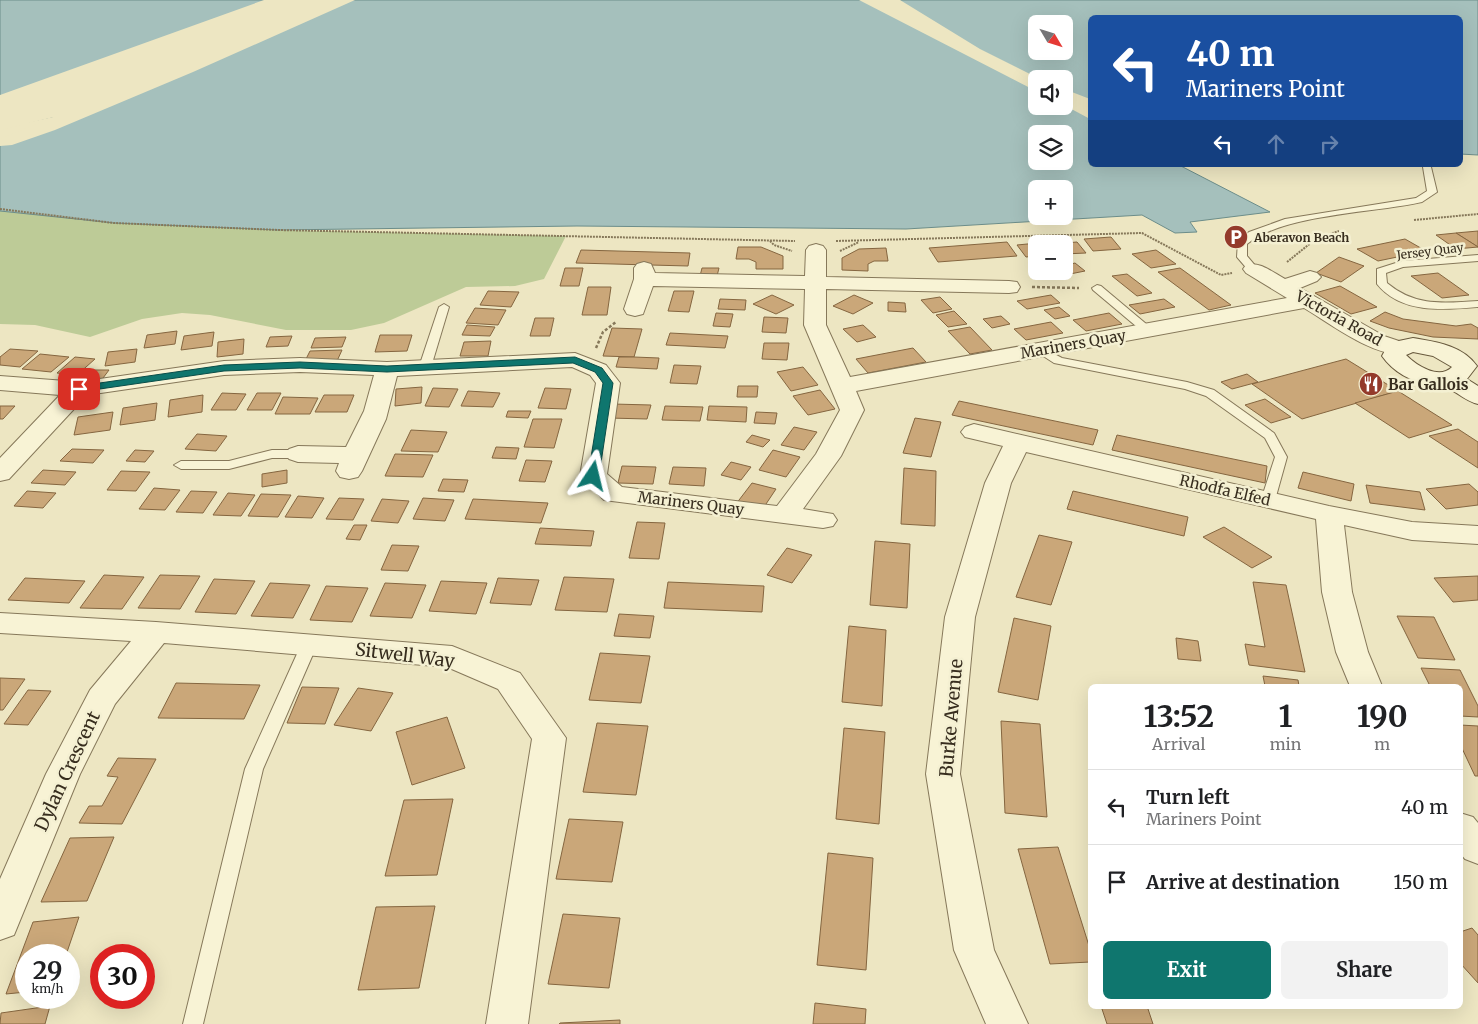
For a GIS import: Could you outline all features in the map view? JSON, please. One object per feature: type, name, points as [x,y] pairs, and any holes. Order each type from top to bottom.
[{"type":"street","points":[[785,514],[828,456],[852,410],[815,325],[817,282],[815,244]]},
{"type":"street","name":"Victoria Road","points":[[1252,269],[1376,340],[1397,348],[1413,345],[1435,348],[1462,364],[1478,396]]},
{"type":"street","points":[[635,309],[645,274],[817,282],[984,295],[1009,287]]},
{"type":"street","name":"Victoria Road","points":[[1282,286],[1310,277]]},
{"type":"street","name":"Mariners Quay","points":[[841,386],[1305,300]]},
{"type":"street","points":[[0,382],[79,389],[224,368],[300,365],[387,369],[575,360],[598,370]]},
{"type":"street","points":[[298,454],[351,463],[377,410],[387,369]]},
{"type":"street","name":"Mariners Quay","points":[[598,370],[608,383],[593,476],[614,494],[823,520]]},
{"type":"street","points":[[0,472],[79,389]]},
{"type":"street","name":"Rhodfa Elfed","points":[[974,432],[1329,514],[1412,531],[1478,535]]},
{"type":"street","name":"Burke Avenue","points":[[1007,1024],[974,950],[943,774],[960,617],[998,483],[1017,443]]},
{"type":"street","points":[[1329,514],[1337,592],[1352,652],[1365,684]]},
{"type":"street","name":"Sitwell Way","points":[[0,624],[156,632],[452,657],[510,681],[549,738],[508,1024]]},
{"type":"street","name":"Dylan Crescent","points":[[0,924],[63,774],[102,698],[156,632]]},
{"type":"street","points":[[1463,831],[1478,849]]},
{"type":"lane","points":[[1252,269],[1242,257],[1242,243],[1253,234],[1285,222],[1420,200],[1432,192],[1427,167]]},
{"type":"lane","name":"Jersey Quay","points":[[1478,258],[1402,264],[1381,271],[1382,284],[1393,295],[1428,307],[1478,304]]},
{"type":"lane","points":[[1097,288],[1147,330]]},
{"type":"lane","points":[[425,367],[444,307]]},
{"type":"lane","points":[[1041,350],[1058,360],[1187,386],[1210,394],[1270,436],[1281,457],[1268,500]]},
{"type":"lane","points":[[181,465],[229,465],[272,454],[298,454]]},
{"type":"lane","points":[[193,1024],[254,769],[309,645]]},
{"type":"path","points":[[0,209],[124,224],[278,230],[815,244],[1142,233],[1221,274],[1287,262],[1317,238],[1345,229]]},
{"type":"path","points":[[1412,221],[1478,214]]},
{"type":"path","points":[[1009,287],[1097,288]]},
{"type":"path","points":[[598,370],[594,352],[603,332],[635,309]]},
{"type":"green space","points":[[0,209],[114,223],[278,230],[566,236],[544,279],[515,286],[466,287],[384,323],[351,330],[286,330],[210,315],[182,313],[142,319],[90,337],[35,325],[0,324]]},
{"type":"water","points":[[0,0],[1478,0],[1478,155],[1463,154],[1463,15],[1088,15],[1088,167],[1183,167],[1270,212],[1190,222],[1197,232],[1175,233],[1142,215],[1073,219],[1073,180],[1028,180],[1028,222],[906,229],[577,226],[278,230],[114,223],[0,211],[0,141],[74,112],[0,128]]},
{"type":"pier","points":[[264,0],[355,0],[193,72],[55,130],[12,145],[0,146],[0,139],[54,117],[0,130],[0,95]]},
{"type":"pier","points":[[859,0],[900,0],[980,49],[1028,73],[1028,87]]},
{"type":"pier","points":[[1073,92],[1088,98],[1088,118],[1073,110]]},
{"type":"building","points":[[1478,231],[1478,247],[1456,233]]},
{"type":"building","points":[[1456,233],[1478,247],[1456,249],[1436,235]]},
{"type":"building","points":[[1111,237],[1121,249],[1093,251],[1084,239]]},
{"type":"building","points":[[1405,239],[1426,251],[1378,261],[1357,249]]},
{"type":"building","points":[[1007,242],[1017,256],[938,262],[929,248]]},
{"type":"building","points":[[1073,242],[1077,242],[1086,253],[1073,254]]},
{"type":"building","points":[[1028,244],[1028,257],[1026,257],[1017,245]]},
{"type":"building","points":[[738,247],[761,247],[783,256],[783,269],[756,269],[756,262],[749,259],[736,259]]},
{"type":"building","points":[[886,248],[888,261],[874,261],[868,264],[868,271],[842,270],[842,258],[859,249]]},
{"type":"building","points":[[581,250],[690,253],[688,266],[576,263]]},
{"type":"building","points":[[1156,250],[1176,264],[1151,268],[1132,254]]},
{"type":"building","points":[[1339,257],[1364,266],[1341,282],[1316,273]]},
{"type":"building","points":[[1075,263],[1085,271],[1073,273],[1073,264]]},
{"type":"building","points":[[565,268],[583,268],[579,286],[560,286]]},
{"type":"building","points":[[702,268],[719,268],[717,276],[700,276]]},
{"type":"building","points":[[1180,268],[1231,305],[1209,310],[1158,272]]},
{"type":"building","points":[[1438,273],[1469,295],[1442,298],[1411,276]]},
{"type":"building","points":[[1127,274],[1152,293],[1137,296],[1112,276]]},
{"type":"building","points":[[1340,286],[1377,307],[1351,314],[1315,293]]},
{"type":"building","points":[[588,287],[611,287],[607,315],[582,315]]},
{"type":"building","points":[[488,291],[519,292],[511,307],[480,305]]},
{"type":"building","points":[[674,291],[694,291],[689,312],[668,311]]},
{"type":"building","points":[[772,295],[794,305],[776,314],[753,304]]},
{"type":"building","points":[[854,295],[873,303],[853,314],[833,306]]},
{"type":"building","points":[[1051,295],[1060,303],[1027,309],[1017,301]]},
{"type":"building","points":[[940,297],[952,309],[933,313],[921,300]]},
{"type":"building","points":[[720,299],[746,300],[745,310],[718,309]]},
{"type":"building","points":[[1164,299],[1175,307],[1140,314],[1129,305]]},
{"type":"building","points":[[888,302],[905,303],[906,312],[888,311]]},
{"type":"building","points":[[1059,307],[1070,316],[1055,319],[1044,310]]},
{"type":"building","points":[[475,308],[506,310],[498,325],[466,323]]},
{"type":"building","points":[[954,311],[967,324],[948,327],[936,315]]},
{"type":"building","points":[[1385,312],[1403,319],[1456,326],[1471,324],[1478,328],[1478,339],[1433,337],[1389,328],[1370,321]]},
{"type":"building","points":[[716,313],[733,314],[730,327],[713,326]]},
{"type":"building","points":[[1109,313],[1122,324],[1086,331],[1073,320]]},
{"type":"building","points":[[1001,316],[1010,324],[992,328],[983,319]]},
{"type":"building","points":[[764,317],[788,318],[786,333],[762,332]]},
{"type":"building","points":[[535,318],[554,318],[550,336],[530,336]]},
{"type":"building","points":[[1051,322],[1063,333],[1026,340],[1014,329]]},
{"type":"building","points":[[467,325],[495,327],[490,336],[462,335]]},
{"type":"building","points":[[863,325],[876,337],[857,342],[843,329]]},
{"type":"building","points":[[970,327],[992,350],[970,354],[948,331]]},
{"type":"building","points":[[612,328],[642,329],[634,357],[603,356]]},
{"type":"building","points":[[177,331],[175,344],[144,348],[147,335]]},
{"type":"building","points":[[214,332],[212,346],[181,350],[184,336]]},
{"type":"building","points":[[670,333],[728,336],[725,348],[666,345]]},
{"type":"building","points":[[380,335],[412,335],[407,351],[375,352]]},
{"type":"building","points":[[292,336],[288,346],[266,347],[270,337]]},
{"type":"building","points":[[346,337],[342,347],[311,348],[315,338]]},
{"type":"building","points":[[244,339],[243,354],[217,357],[218,342]]},
{"type":"building","points":[[491,341],[488,356],[460,356],[464,342]]},
{"type":"building","points":[[764,343],[789,343],[787,360],[762,359]]},
{"type":"building","points":[[913,348],[926,362],[868,373],[856,359]]},
{"type":"building","points":[[10,349],[38,351],[20,367],[0,365],[0,357]]},
{"type":"building","points":[[137,349],[135,362],[105,366],[108,352]]},
{"type":"building","points":[[342,350],[337,361],[305,361],[310,351]]},
{"type":"building","points":[[40,354],[69,357],[51,372],[22,369]]},
{"type":"building","points":[[75,357],[95,359],[77,375],[57,373]]},
{"type":"building","points":[[619,357],[659,358],[657,369],[616,367]]},
{"type":"building","points":[[1346,359],[1398,391],[1302,419],[1252,384]]},
{"type":"building","points":[[674,365],[701,366],[697,384],[670,383]]},
{"type":"building","points":[[803,367],[818,385],[791,391],[777,372]]},
{"type":"building","points":[[93,370],[109,370],[100,382],[84,383]]},
{"type":"building","points":[[1247,374],[1258,382],[1232,389],[1221,382]]},
{"type":"building","points":[[738,386],[758,386],[757,397],[737,397]]},
{"type":"building","points":[[422,387],[421,403],[395,406],[396,389]]},
{"type":"building","points":[[433,388],[458,389],[449,407],[425,406]]},
{"type":"building","points":[[545,388],[571,389],[566,409],[538,408]]},
{"type":"building","points":[[820,390],[835,409],[808,415],[793,396]]},
{"type":"building","points":[[468,391],[500,393],[493,407],[461,406]]},
{"type":"building","points":[[1398,391],[1452,425],[1409,438],[1355,403]]},
{"type":"building","points":[[222,393],[246,394],[236,410],[211,410]]},
{"type":"building","points":[[257,393],[281,393],[272,410],[247,410]]},
{"type":"building","points":[[203,395],[202,412],[168,417],[170,400]]},
{"type":"building","points":[[324,395],[354,395],[347,412],[315,412]]},
{"type":"building","points":[[283,397],[318,398],[310,414],[275,414]]},
{"type":"building","points":[[1265,399],[1291,417],[1271,423],[1245,405]]},
{"type":"building","points":[[959,401],[1098,430],[1093,445],[952,415]]},
{"type":"building","points":[[157,403],[155,420],[120,425],[123,408]]},
{"type":"building","points":[[613,404],[651,405],[647,419],[609,418]]},
{"type":"building","points":[[0,406],[15,406],[3,419],[0,419]]},
{"type":"building","points":[[665,406],[703,407],[700,421],[662,420]]},
{"type":"building","points":[[709,406],[747,407],[746,422],[707,420]]},
{"type":"building","points":[[508,411],[531,411],[528,418],[506,417]]},
{"type":"building","points":[[113,412],[110,430],[74,435],[78,417]]},
{"type":"building","points":[[756,412],[777,413],[775,424],[754,423]]},
{"type":"building","points":[[915,418],[941,422],[931,457],[903,453]]},
{"type":"building","points":[[533,419],[562,419],[554,448],[524,447]]},
{"type":"building","points":[[794,427],[817,432],[804,450],[781,445]]},
{"type":"building","points":[[1458,429],[1478,442],[1478,468],[1429,436]]},
{"type":"building","points":[[411,430],[447,432],[438,452],[401,451]]},
{"type":"building","points":[[197,434],[227,436],[216,451],[185,449]]},
{"type":"building","points":[[752,435],[770,440],[763,447],[746,442]]},
{"type":"building","points":[[1117,435],[1267,466],[1265,483],[1112,450]]},
{"type":"building","points":[[496,447],[519,448],[516,459],[492,458]]},
{"type":"building","points":[[72,449],[104,450],[93,463],[60,461]]},
{"type":"building","points":[[135,450],[154,451],[145,462],[126,461]]},
{"type":"building","points":[[773,450],[800,457],[786,477],[759,470]]},
{"type":"building","points":[[395,454],[433,455],[423,477],[385,476]]},
{"type":"building","points":[[526,460],[552,461],[545,482],[519,481]]},
{"type":"building","points":[[731,462],[751,467],[741,480],[721,475]]},
{"type":"building","points":[[622,466],[656,467],[653,484],[618,483]]},
{"type":"building","points":[[673,467],[706,468],[704,486],[669,484]]},
{"type":"building","points":[[904,468],[936,471],[935,526],[901,524]]},
{"type":"building","points":[[43,470],[76,472],[65,485],[31,483]]},
{"type":"building","points":[[287,470],[287,483],[262,487],[262,474]]},
{"type":"building","points":[[121,471],[150,472],[136,491],[107,490]]},
{"type":"building","points":[[1303,472],[1354,484],[1351,501],[1298,488]]},
{"type":"building","points":[[443,479],[468,480],[464,492],[438,491]]},
{"type":"building","points":[[752,483],[776,489],[762,510],[736,504]]},
{"type":"building","points":[[1469,484],[1478,492],[1478,505],[1446,509],[1426,489]]},
{"type":"building","points":[[1366,485],[1420,492],[1425,510],[1370,503]]},
{"type":"building","points":[[154,488],[180,490],[165,510],[139,509]]},
{"type":"building","points":[[27,491],[56,493],[43,508],[14,506]]},
{"type":"building","points":[[191,491],[217,492],[203,513],[176,512]]},
{"type":"building","points":[[1073,491],[1188,517],[1184,536],[1067,509]]},
{"type":"building","points":[[228,493],[255,495],[241,516],[213,515]]},
{"type":"building","points":[[261,494],[291,495],[278,517],[248,516]]},
{"type":"building","points":[[298,496],[324,498],[312,518],[285,517]]},
{"type":"building","points":[[339,498],[364,499],[353,520],[326,519]]},
{"type":"building","points":[[423,498],[454,500],[445,521],[413,519]]},
{"type":"building","points":[[382,499],[409,501],[398,523],[371,521]]},
{"type":"building","points":[[473,499],[548,503],[541,523],[465,519]]},
{"type":"building","points":[[637,522],[665,523],[659,559],[629,558]]},
{"type":"building","points":[[354,525],[367,525],[360,540],[346,539]]},
{"type":"building","points":[[1224,527],[1272,557],[1252,568],[1203,537]]},
{"type":"building","points":[[540,528],[594,531],[591,546],[535,544]]},
{"type":"building","points":[[1039,535],[1072,542],[1051,605],[1016,597]]},
{"type":"building","points":[[875,541],[910,544],[907,608],[870,605]]},
{"type":"building","points":[[392,545],[419,546],[408,571],[381,570]]},
{"type":"building","points":[[787,548],[812,555],[792,583],[767,575]]},
{"type":"building","points":[[104,575],[144,577],[122,609],[80,608]]},
{"type":"building","points":[[160,575],[200,576],[180,609],[138,608]]},
{"type":"building","points":[[1478,576],[1478,600],[1453,602],[1434,578]]},
{"type":"building","points":[[564,577],[614,579],[607,612],[555,610]]},
{"type":"building","points":[[25,578],[85,581],[69,603],[8,600]]},
{"type":"building","points":[[498,578],[539,580],[531,605],[490,603]]},
{"type":"building","points":[[214,579],[255,581],[236,614],[195,612]]},
{"type":"building","points":[[441,581],[487,583],[476,614],[429,611]]},
{"type":"building","points":[[668,582],[764,586],[762,612],[664,608]]},
{"type":"building","points":[[1253,582],[1286,585],[1305,672],[1249,665],[1245,644],[1265,647]]},
{"type":"building","points":[[270,583],[310,585],[293,618],[251,616]]},
{"type":"building","points":[[385,583],[426,585],[412,618],[370,616]]},
{"type":"building","points":[[326,586],[368,588],[352,622],[310,620]]},
{"type":"building","points":[[619,614],[654,616],[650,638],[614,636]]},
{"type":"building","points":[[1397,616],[1434,617],[1455,660],[1418,658]]},
{"type":"building","points":[[1014,618],[1051,626],[1038,700],[998,692]]},
{"type":"building","points":[[849,626],[886,630],[882,706],[842,702]]},
{"type":"building","points":[[1176,638],[1198,641],[1201,661],[1178,659]]},
{"type":"building","points":[[600,653],[650,656],[641,703],[589,700]]},
{"type":"building","points":[[1421,668],[1460,670],[1478,706],[1478,717],[1463,716],[1463,684],[1429,684]]},
{"type":"building","points":[[1263,676],[1298,680],[1299,684],[1265,684]]},
{"type":"building","points":[[0,678],[25,679],[3,710],[0,710]]},
{"type":"building","points":[[176,683],[260,685],[244,719],[158,718]]},
{"type":"building","points":[[302,687],[339,688],[325,724],[287,723]]},
{"type":"building","points":[[358,688],[393,693],[371,731],[334,725]]},
{"type":"building","points":[[28,690],[51,691],[28,725],[4,724]]},
{"type":"building","points":[[447,717],[465,768],[412,785],[396,732]]},
{"type":"building","points":[[1001,721],[1040,724],[1047,817],[1005,813]]},
{"type":"building","points":[[597,723],[648,726],[636,795],[583,792]]},
{"type":"building","points":[[1463,725],[1478,726],[1478,776],[1475,776],[1463,750]]},
{"type":"building","points":[[844,728],[885,732],[879,824],[836,819]]},
{"type":"building","points":[[118,758],[156,759],[122,824],[79,823],[89,806],[102,806],[118,777],[107,776]]},
{"type":"building","points":[[453,799],[437,875],[385,876],[404,800]]},
{"type":"building","points":[[569,819],[623,822],[612,882],[556,879]]},
{"type":"building","points":[[114,837],[87,901],[41,902],[70,838]]},
{"type":"building","points":[[1058,847],[1088,943],[1088,962],[1050,964],[1018,849]]},
{"type":"building","points":[[828,853],[873,858],[866,970],[817,965]]},
{"type":"building","points":[[435,906],[419,988],[358,990],[376,907]]},
{"type":"building","points":[[563,914],[620,918],[609,988],[548,984]]},
{"type":"building","points":[[79,917],[70,944],[25,944],[33,922]]},
{"type":"building","points":[[1472,928],[1478,935],[1478,983],[1463,966],[1463,931]]},
{"type":"building","points":[[15,970],[15,993],[6,994]]},
{"type":"building","points":[[815,1003],[866,1009],[865,1024],[813,1024]]},
{"type":"building","points":[[29,1009],[49,1009],[45,1024],[0,1024],[1,1013]]},
{"type":"building","points":[[1102,1009],[1148,1009],[1153,1024],[1107,1024]]},
{"type":"building","points":[[620,1020],[620,1024],[559,1024],[560,1023]]},
{"type":"place","name":"Aberavon Beach","points":[[1236,237]]},
{"type":"place","name":"Bar Gallois","points":[[1371,384]]},
{"type":"route","points":[[79,389],[224,368],[300,365],[387,369],[575,360],[598,370],[608,383],[607,402],[593,476]]}]
